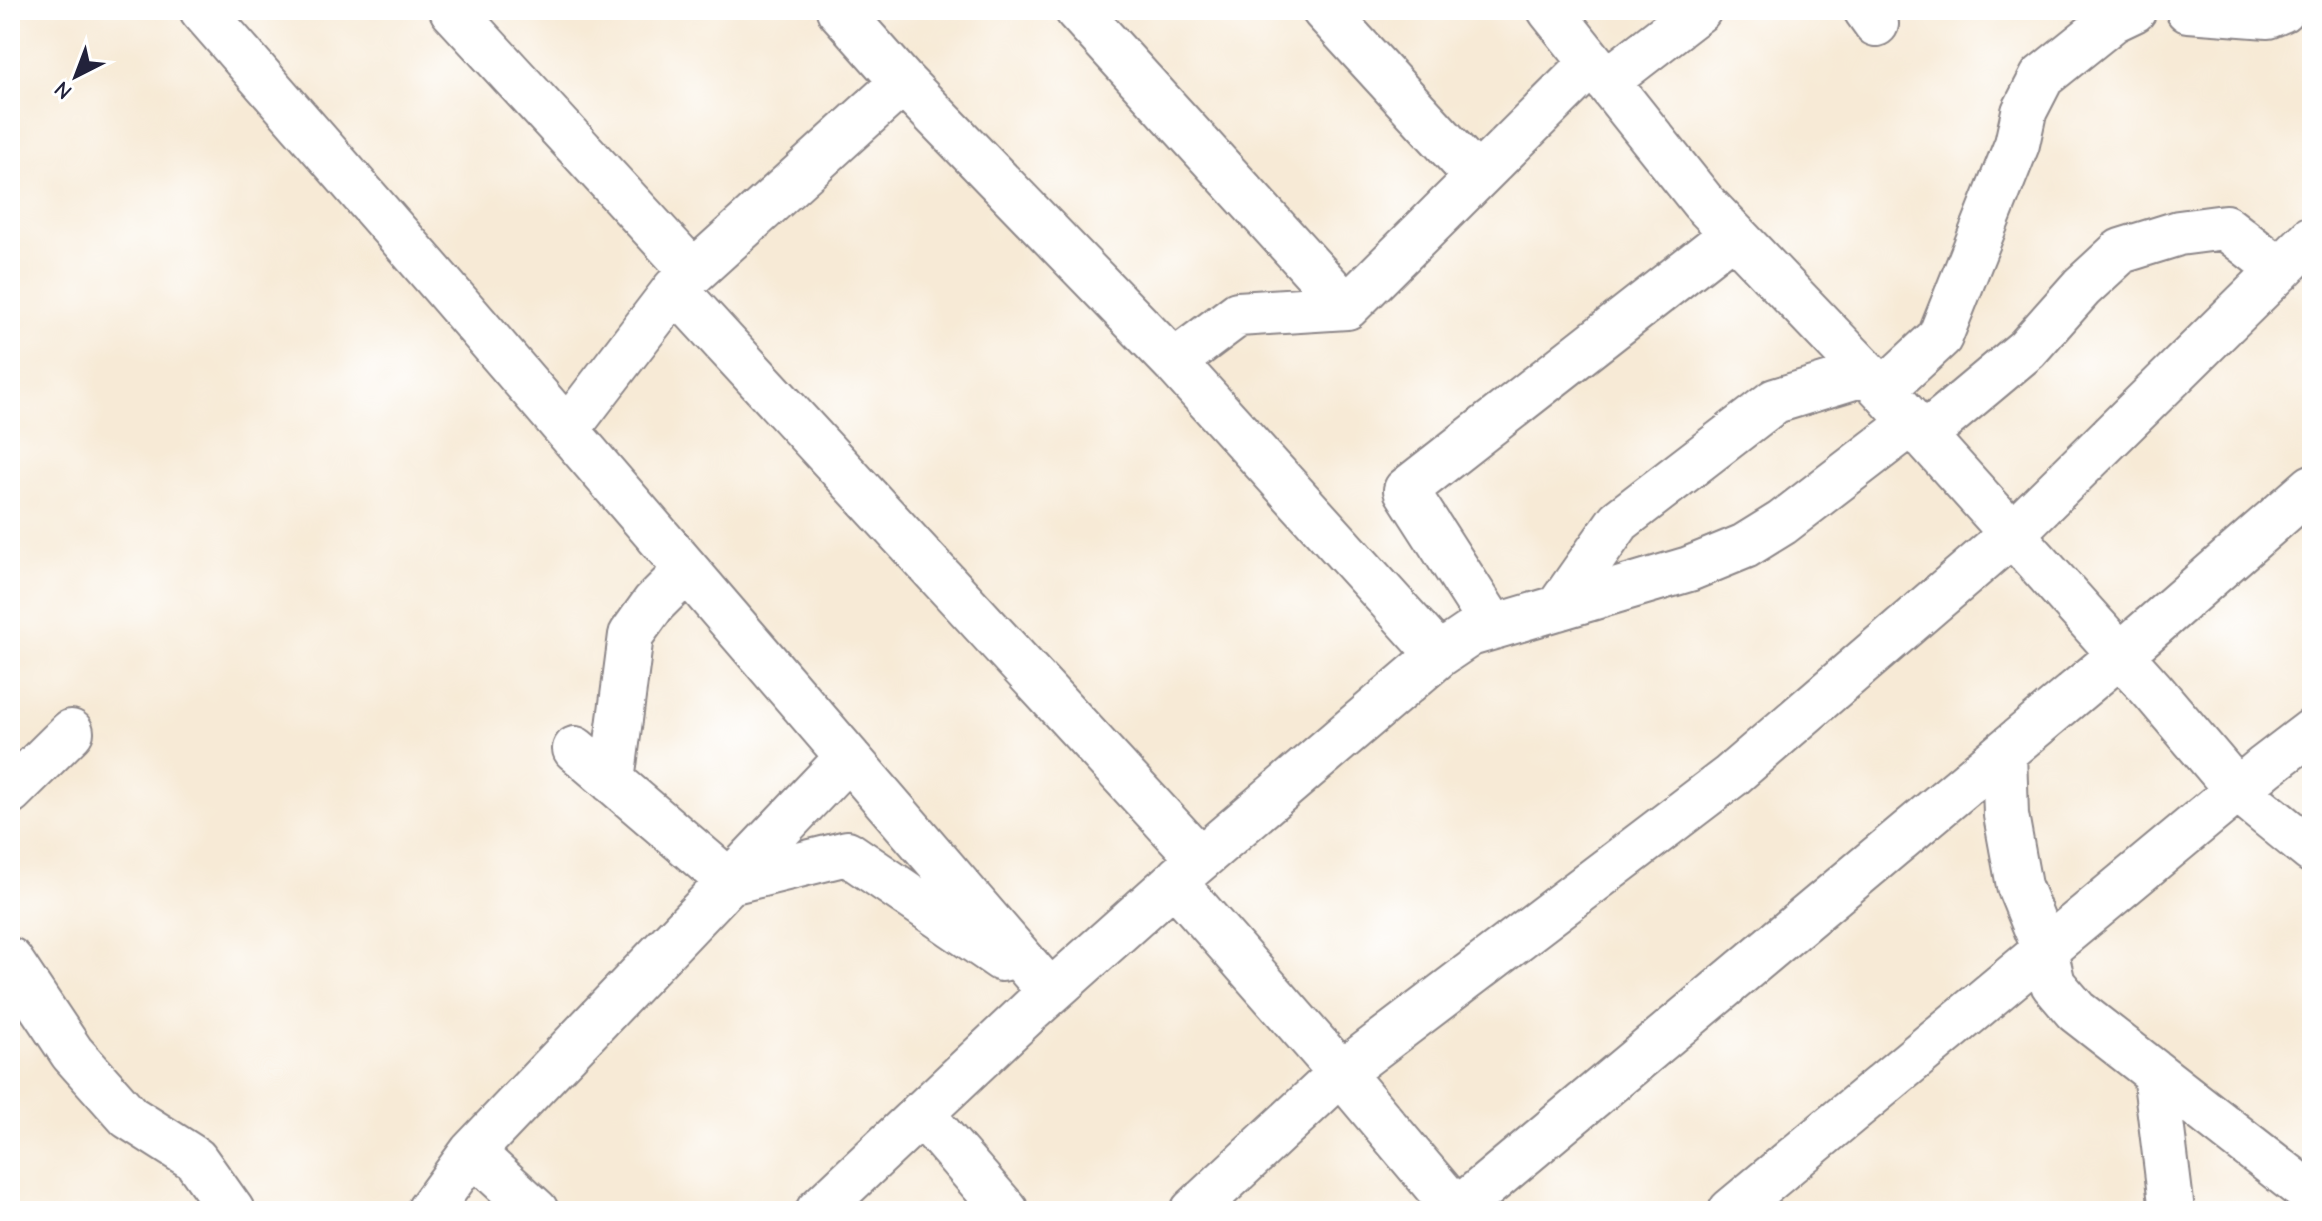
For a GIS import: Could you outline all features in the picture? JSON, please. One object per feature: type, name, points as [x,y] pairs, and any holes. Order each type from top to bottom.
[{"type":"street","points":[[202,10],[1050,992]]},
{"type":"street","points":[[452,10],[1187,870],[1341,1073],[1457,1211],[2120,655],[2312,487]]},
{"type":"street","points":[[839,10],[903,82],[1174,362],[1439,655]]},
{"type":"street","points":[[1077,10],[1347,307]]},
{"type":"street","points":[[1324,10],[1477,177]]},
{"type":"street","points":[[1550,10],[1703,202],[1918,429],[2237,790],[2312,851]]},
{"type":"street","points":[[1174,362],[1238,314],[1347,307],[1477,177],[1599,72],[1699,10]]},
{"type":"street","points":[[1558,608],[1619,521],[1775,401],[1875,382],[1940,337],[2017,144],[2024,112],[2042,77],[2113,20],[2134,10]]},
{"type":"street","points":[[2188,10],[2268,16],[2282,10]]},
{"type":"street","points":[[567,430],[684,280],[903,82]]},
{"type":"street","points":[[818,1211],[1050,992],[1187,870],[1439,655],[1470,634],[1689,569],[1745,546],[1918,429],[2027,349],[2082,287],[2121,251],[2179,233],[2225,227],[2280,270]]},
{"type":"street","points":[[1494,627],[1406,490],[1733,234]]},
{"type":"street","points":[[1193,1211],[1341,1073],[1731,776],[2012,534],[2312,238]]},
{"type":"street","points":[[612,781],[631,635],[654,603],[687,570]]},
{"type":"street","points":[[1731,1211],[2312,731]]},
{"type":"street","points":[[10,792],[71,732]]},
{"type":"street","points":[[575,749],[730,882]]},
{"type":"street","points":[[2004,752],[2006,815],[2019,886],[2045,950],[2053,984],[2076,1011],[2312,1195]]},
{"type":"street","points":[[429,1211],[472,1152],[848,757]]},
{"type":"street","points":[[730,882],[847,853],[1050,992]]},
{"type":"street","points":[[10,960],[72,1053],[129,1117],[195,1159],[232,1211]]},
{"type":"street","points":[[2155,1073],[2172,1211]]},
{"type":"street","points":[[921,1113],[1006,1211]]},
{"type":"street","points":[[472,1152],[536,1211]]}]
